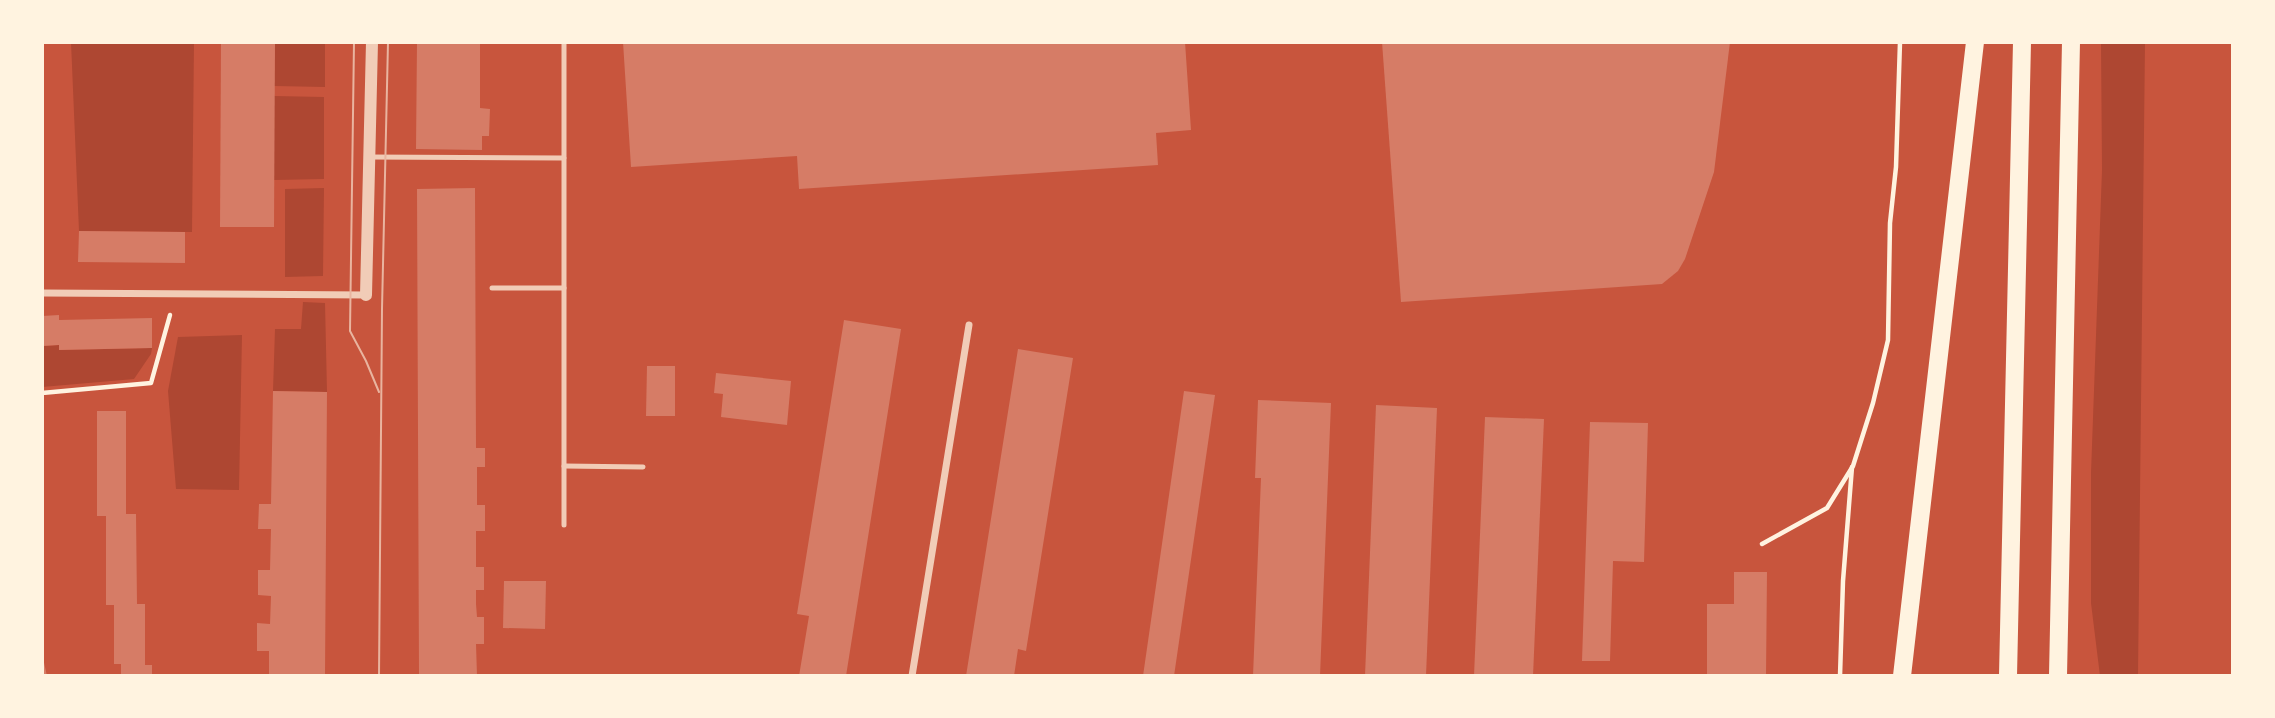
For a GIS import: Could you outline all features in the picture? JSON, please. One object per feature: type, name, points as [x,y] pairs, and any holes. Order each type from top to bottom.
[{"type":"main road","points":[[1902,676],[1975,42]]},
{"type":"main road","points":[[2008,676],[2022,42]]},
{"type":"main road","points":[[2058,676],[2071,42]]},
{"type":"street","points":[[42,293],[366,295],[372,42]]},
{"type":"street","points":[[912,676],[969,324]]},
{"type":"lane","points":[[564,42],[564,525]]},
{"type":"lane","points":[[369,157],[564,158]]},
{"type":"lane","points":[[492,288],[564,288]]},
{"type":"lane","points":[[564,466],[643,467]]},
{"type":"path","points":[[1840,676],[1843,581],[1853,466],[1873,403],[1888,340],[1890,223],[1896,167],[1900,42]]},
{"type":"path","points":[[42,393],[151,383],[176,294]]},
{"type":"path","points":[[1762,544],[1827,508],[1853,466]]},
{"type":"shaded area","points":[[71,42],[194,42],[192,232],[79,231]]},
{"type":"shaded area","points":[[275,42],[325,42],[325,87],[274,86]]},
{"type":"shaded area","points":[[2101,42],[2145,42],[2138,676],[2100,676],[2091,603],[2091,473],[2102,170]]},
{"type":"shaded area","points":[[274,96],[324,97],[324,179],[274,180]]},
{"type":"shaded area","points":[[324,188],[323,276],[285,277],[285,189]]},
{"type":"shaded area","points":[[303,302],[325,303],[327,392],[273,391],[275,329],[301,329]]},
{"type":"shaded area","points":[[242,335],[239,490],[176,489],[168,391],[178,337]]},
{"type":"shaded area","points":[[59,345],[59,350],[152,348],[151,354],[134,379],[42,387],[42,346]]},
{"type":"building","points":[[221,42],[275,42],[274,227],[220,227]]},
{"type":"building","points":[[417,42],[480,42],[480,108],[490,109],[489,136],[482,136],[482,150],[416,149]]},
{"type":"building","points":[[623,42],[1185,42],[1191,130],[1156,133],[1158,165],[799,189],[797,156],[631,167]]},
{"type":"building","points":[[1382,42],[1730,42],[1714,172],[1685,259],[1678,271],[1662,284],[1401,302]]},
{"type":"building","points":[[475,188],[476,448],[485,448],[485,467],[477,467],[477,505],[485,505],[485,531],[476,531],[476,567],[484,567],[484,590],[476,590],[476,604],[477,617],[484,617],[484,644],[476,644],[477,676],[419,676],[417,189]]},
{"type":"building","points":[[79,231],[185,232],[185,263],[78,262]]},
{"type":"building","points":[[59,315],[59,320],[152,318],[152,348],[59,350],[59,345],[42,346],[42,316]]},
{"type":"building","points":[[844,320],[901,329],[846,676],[799,676],[809,616],[797,614]]},
{"type":"building","points":[[1018,349],[1073,358],[1026,651],[1018,649],[1014,676],[966,676]]},
{"type":"building","points":[[647,366],[675,366],[675,416],[646,416]]},
{"type":"building","points":[[716,373],[791,381],[787,425],[721,417],[723,394],[714,393]]},
{"type":"building","points":[[273,391],[327,392],[325,676],[269,676],[269,651],[257,651],[257,623],[270,624],[271,596],[258,595],[258,570],[270,570],[271,529],[258,529],[259,504],[271,504]]},
{"type":"building","points":[[1184,391],[1215,395],[1174,676],[1143,676]]},
{"type":"building","points":[[1258,400],[1331,403],[1320,676],[1253,676],[1261,478],[1255,478]]},
{"type":"building","points":[[1376,405],[1437,408],[1426,676],[1365,676]]},
{"type":"building","points":[[97,411],[126,411],[126,514],[136,514],[137,604],[145,604],[145,665],[152,665],[152,676],[121,676],[121,664],[114,664],[114,605],[106,605],[106,516],[97,516]]},
{"type":"building","points":[[1485,417],[1544,419],[1533,676],[1474,676]]},
{"type":"building","points":[[1590,422],[1648,423],[1644,562],[1613,561],[1610,661],[1582,661]]},
{"type":"building","points":[[1734,572],[1767,572],[1766,676],[1707,676],[1707,604],[1734,604]]},
{"type":"building","points":[[504,581],[546,581],[545,629],[503,628]]},
{"type":"building","points":[[43,658],[47,676],[42,676]]},
{"type":"tram line","points":[[354,42],[350,331],[379,392]]},
{"type":"tram line","points":[[379,676],[382,309],[388,42]]}]
